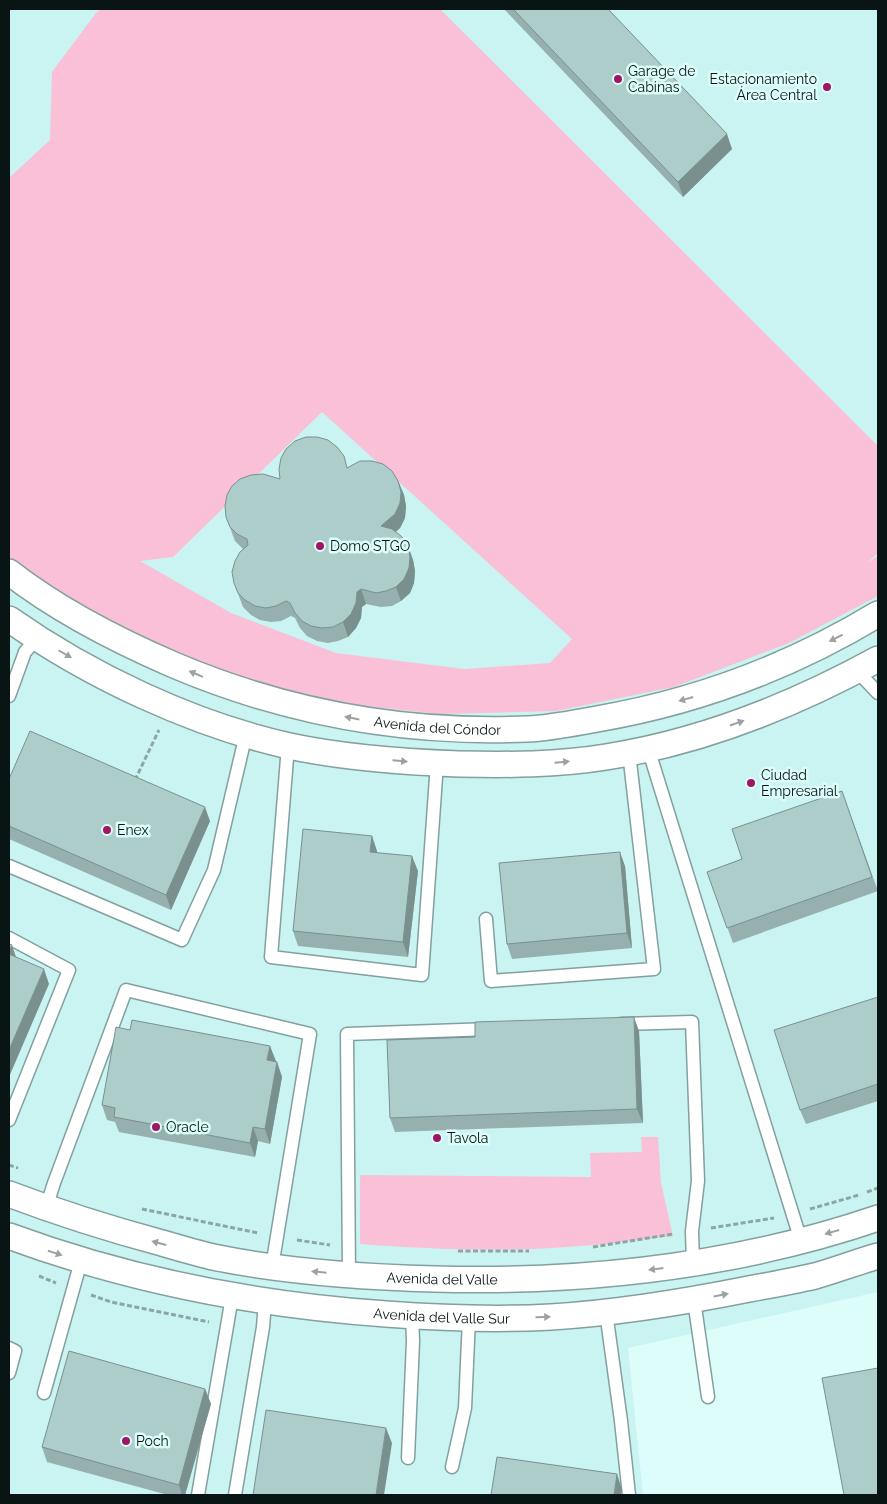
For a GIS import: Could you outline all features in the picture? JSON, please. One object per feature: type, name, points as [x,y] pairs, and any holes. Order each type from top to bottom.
[{"type":"street","name":"Avenida del Cóndor","points":[[9,572],[52,603],[118,640],[210,680],[295,706],[365,721],[420,727],[476,729],[534,728],[613,716],[700,695],[800,656],[878,614]]},
{"type":"street","points":[[33,636],[47,635],[57,628],[58,614],[52,603]]},
{"type":"street","points":[[9,619],[33,636],[95,671],[179,712],[288,746],[351,757],[438,763],[533,764],[580,761],[638,751],[714,731],[772,710],[802,698],[878,659]]},
{"type":"street","points":[[95,671],[89,658],[93,647],[98,642],[118,640]]},
{"type":"street","points":[[533,764],[525,750],[525,741],[527,735],[534,728]]},
{"type":"street","points":[[470,764],[480,759],[484,754],[483,735],[476,729]]},
{"type":"street","name":"Avenida del Valle","points":[[9,1194],[119,1232],[210,1256],[272,1267],[392,1278],[525,1280],[606,1275],[693,1265],[801,1241],[878,1218]]},
{"type":"street","name":"Avenida del Valle Sur","points":[[9,1236],[81,1261],[172,1285],[232,1296],[356,1312],[469,1318],[551,1317],[606,1312],[694,1300],[814,1276],[878,1256]]},
{"type":"lane","points":[[9,696],[33,636]]},
{"type":"lane","points":[[857,670],[878,694]]},
{"type":"lane","points":[[9,866],[182,940],[214,870],[246,734]]},
{"type":"lane","points":[[288,746],[271,957],[422,975],[438,763]]},
{"type":"lane","points":[[486,919],[491,981],[654,969],[638,751]]},
{"type":"lane","points":[[638,751],[801,1241]]},
{"type":"lane","points":[[9,938],[69,970],[9,1120]]},
{"type":"lane","points":[[46,1208],[126,990],[310,1034],[272,1267]]},
{"type":"lane","points":[[613,1024],[692,1022],[698,1181],[692,1231],[693,1265]]},
{"type":"lane","points":[[349,1275],[347,1034],[505,1028]]},
{"type":"lane","points":[[44,1393],[81,1261]]},
{"type":"lane","points":[[198,1495],[232,1296]]},
{"type":"lane","points":[[694,1300],[708,1397]]},
{"type":"lane","points":[[236,1495],[263,1327],[265,1301]]},
{"type":"lane","points":[[606,1312],[621,1421],[628,1495]]},
{"type":"lane","points":[[408,1458],[413,1341],[412,1316]]},
{"type":"lane","points":[[452,1467],[465,1408],[469,1318]]},
{"type":"lane","points":[[9,1348],[15,1351],[9,1373]]},
{"type":"path","points":[[132,787],[159,729]]},
{"type":"path","points":[[9,1165],[54,1183]]},
{"type":"path","points":[[586,1248],[792,1214],[878,1188]]},
{"type":"path","points":[[134,1207],[277,1237],[348,1248]]},
{"type":"path","points":[[449,1251],[537,1250]]},
{"type":"shaded area","points":[[9,9],[878,9],[878,1292],[628,1348],[643,1495],[9,1495]]},
{"type":"shaded area","points":[[101,9],[440,9],[878,446],[878,553],[867,563],[878,556],[878,596],[789,643],[674,687],[556,711],[440,714],[345,704],[251,682],[186,660],[106,624],[9,561],[9,178],[50,140],[52,72]],"holes":[[[322,412],[572,639],[550,663],[464,669],[336,653],[231,613],[140,561],[173,557]]]},
{"type":"shaded area","points":[[641,1137],[658,1137],[661,1183],[673,1236],[542,1249],[490,1250],[360,1244],[360,1175],[591,1177],[590,1153],[642,1152]]},
{"type":"building","name":"Garage de Cabinas","points":[[513,9],[608,9],[727,134],[678,182]]},
{"type":"building","name":"Domo STGO","points":[[306,437],[328,440],[344,456],[347,468],[360,461],[372,461],[383,464],[392,471],[398,481],[401,492],[400,503],[395,514],[381,526],[392,529],[408,545],[409,568],[404,579],[396,587],[386,591],[376,593],[361,589],[357,592],[356,603],[351,614],[343,622],[333,627],[311,626],[302,621],[290,603],[286,601],[266,608],[255,606],[238,593],[232,572],[240,552],[248,545],[247,539],[237,534],[230,527],[226,517],[227,495],[232,486],[240,479],[251,475],[263,474],[280,479],[281,458],[286,449],[295,441]]},
{"type":"building","name":"Enex","points":[[30,731],[205,807],[166,895],[9,826],[9,779]]},
{"type":"building","points":[[842,791],[872,877],[727,928],[707,872],[742,859],[732,829]]},
{"type":"building","points":[[303,829],[372,836],[370,852],[412,856],[403,942],[293,931]]},
{"type":"building","points":[[620,852],[627,933],[507,944],[499,863]]},
{"type":"building","points":[[9,954],[44,969],[9,1050]]},
{"type":"building","points":[[878,997],[878,1084],[800,1110],[774,1030]]},
{"type":"building","points":[[634,1017],[637,1109],[390,1118],[387,1040],[475,1037],[475,1022]]},
{"type":"building","points":[[132,1020],[270,1046],[267,1060],[277,1062],[265,1129],[253,1127],[250,1143],[114,1117],[115,1108],[102,1105],[116,1027],[130,1030]]},
{"type":"building","points":[[69,1351],[205,1389],[179,1485],[42,1447]]},
{"type":"building","points":[[878,1368],[878,1495],[844,1495],[822,1378]]},
{"type":"building","points":[[266,1410],[386,1428],[376,1495],[253,1495]]},
{"type":"building","points":[[497,1457],[617,1474],[614,1495],[491,1495]]},
{"type":"place","name":"Garage de Cabinas","points":[[618,79]]},
{"type":"place","name":"Estacionamiento Área Central","points":[[827,87]]},
{"type":"place","name":"Domo STGO","points":[[320,546]]},
{"type":"place","name":"Ciudad Empresarial","points":[[751,783]]},
{"type":"place","name":"Enex","points":[[107,830]]},
{"type":"place","name":"Oracle","points":[[156,1127]]},
{"type":"place","name":"Tavola","points":[[437,1138]]},
{"type":"place","name":"Poch","points":[[126,1441]]}]
